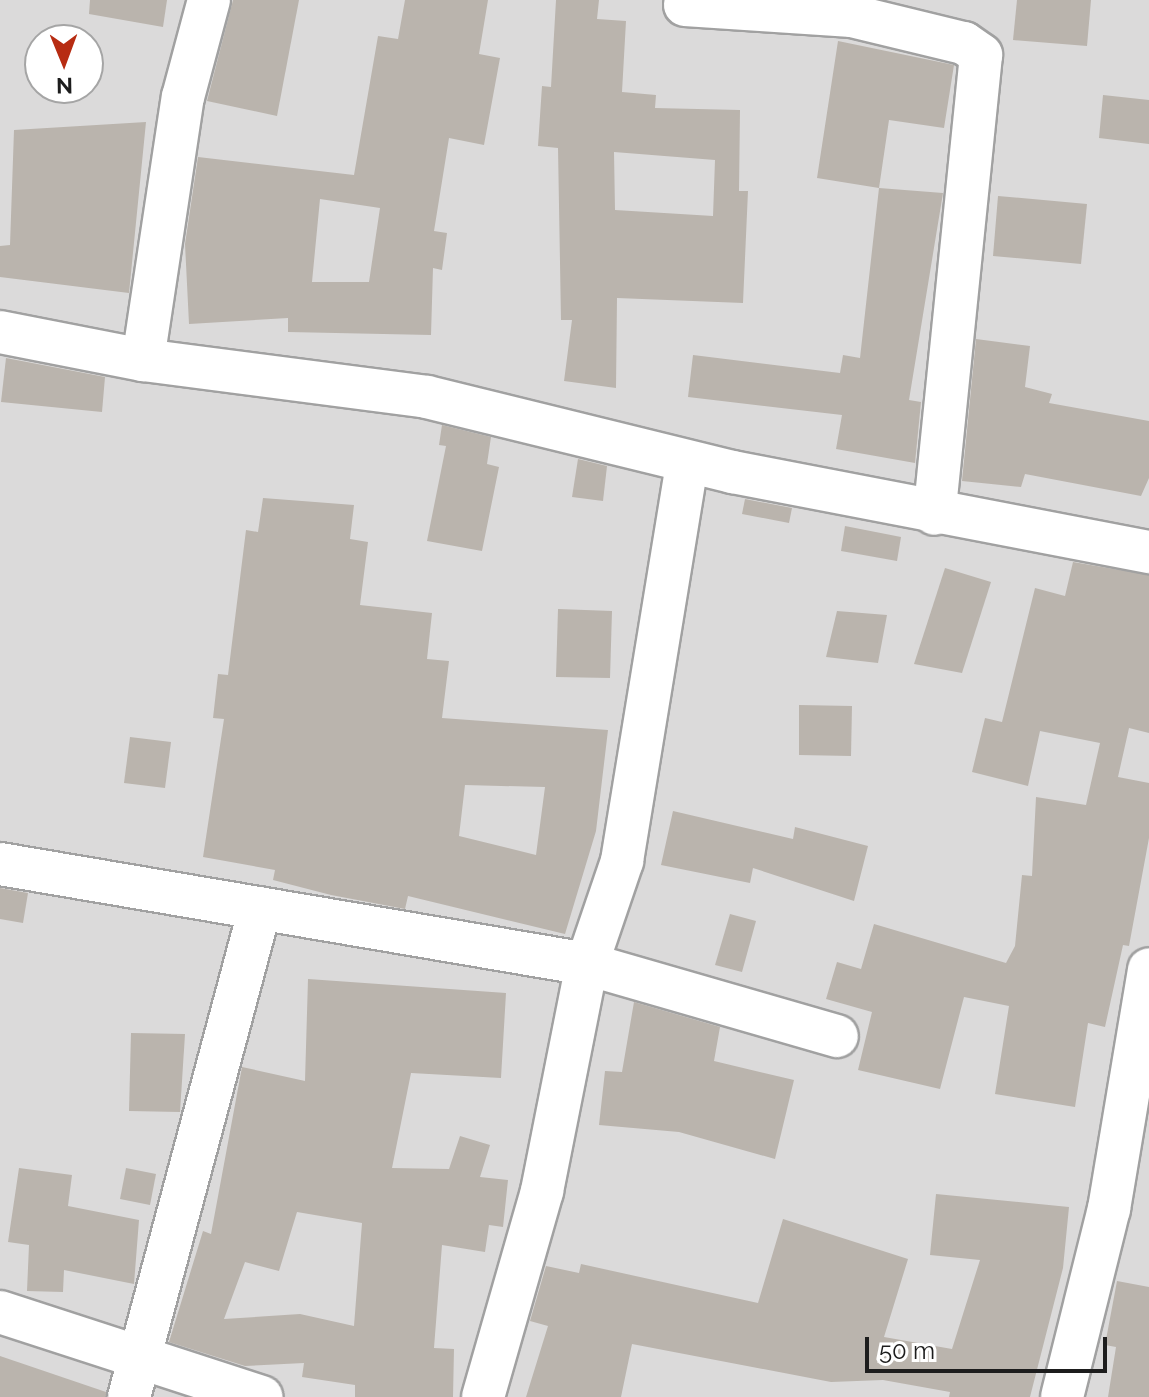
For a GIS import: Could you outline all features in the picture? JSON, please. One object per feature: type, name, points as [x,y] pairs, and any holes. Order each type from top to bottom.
[{"type":"street","points":[[143,360],[183,97],[209,0]]},
{"type":"street","points":[[685,5],[822,7],[964,43],[981,55],[934,514]]},
{"type":"street","points":[[0,332],[143,360],[427,397],[687,462],[934,514],[1149,552]]},
{"type":"street","points":[[483,1397],[542,1191],[587,964],[622,861],[687,462]]},
{"type":"street","points":[[0,864],[587,964],[837,1036]]},
{"type":"street","points":[[132,1378],[260,908]]},
{"type":"street","points":[[1062,1397],[1109,1209],[1149,969]]},
{"type":"street","points":[[0,1312],[132,1378],[262,1397]]},
{"type":"shaded area","points":[[0,0],[1149,0],[1149,1397],[0,1397]]},
{"type":"building","points":[[90,0],[167,0],[163,27],[89,14]]},
{"type":"building","points":[[233,0],[299,0],[277,116],[207,101]]},
{"type":"building","points":[[405,0],[488,0],[479,54],[500,58],[484,145],[449,138],[434,231],[447,233],[442,270],[433,268],[431,335],[288,332],[288,318],[189,324],[185,244],[198,157],[354,175],[378,36],[398,39]],"holes":[[[320,199],[380,208],[369,282],[312,282]]]},
{"type":"building","points":[[556,0],[599,0],[597,19],[626,21],[622,92],[656,95],[655,108],[740,110],[739,191],[748,191],[743,303],[617,298],[616,388],[564,381],[572,320],[561,320],[558,148],[538,146],[542,86],[551,87]],"holes":[[[614,152],[715,160],[713,216],[615,210]]]},
{"type":"building","points":[[1017,0],[1091,0],[1087,46],[1013,40]]},
{"type":"building","points":[[838,41],[954,65],[944,128],[889,120],[879,188],[817,178]]},
{"type":"building","points":[[1103,95],[1149,100],[1149,144],[1099,138]]},
{"type":"building","points":[[146,122],[129,293],[0,277],[0,246],[10,245],[14,130]]},
{"type":"building","points":[[879,188],[943,193],[909,400],[921,402],[915,463],[836,449],[842,415],[688,397],[693,355],[840,373],[843,355],[860,358]]},
{"type":"building","points":[[998,196],[1087,204],[1081,264],[993,256]]},
{"type":"building","points":[[976,339],[1030,346],[1025,387],[1052,394],[1049,403],[1149,421],[1149,478],[1141,496],[1025,474],[1021,487],[962,481]]},
{"type":"building","points":[[6,358],[105,377],[102,412],[1,402]]},
{"type":"building","points":[[442,425],[491,437],[487,464],[499,467],[482,551],[427,541],[446,446],[439,445]]},
{"type":"building","points":[[578,459],[607,466],[603,501],[572,497]]},
{"type":"building","points":[[263,498],[354,505],[350,539],[368,542],[360,605],[432,613],[427,659],[449,661],[442,718],[608,730],[596,831],[565,934],[408,896],[405,909],[331,895],[273,880],[275,870],[203,857],[224,719],[213,718],[218,674],[228,675],[246,530],[258,532]],"holes":[[[465,785],[545,787],[536,855],[459,836]]]},
{"type":"building","points":[[745,499],[792,508],[789,523],[742,514]]},
{"type":"building","points":[[845,526],[901,537],[897,561],[841,551]]},
{"type":"building","points":[[1073,562],[1149,575],[1149,733],[1129,728],[1118,777],[1149,783],[1149,838],[1129,946],[1123,945],[1105,1027],[1088,1023],[1075,1107],[995,1094],[1009,1006],[964,997],[940,1089],[858,1070],[872,1012],[826,999],[837,962],[861,969],[874,924],[1006,963],[1015,946],[1022,875],[1032,876],[1036,797],[1086,805],[1100,743],[1040,731],[1028,786],[972,772],[985,718],[1002,722],[1035,588],[1065,596]]},
{"type":"building","points":[[945,568],[991,582],[962,673],[914,664]]},
{"type":"building","points":[[558,609],[612,611],[610,678],[556,677]]},
{"type":"building","points":[[837,611],[887,615],[878,663],[826,657]]},
{"type":"building","points":[[799,705],[852,706],[851,756],[799,755]]},
{"type":"building","points":[[130,737],[171,742],[165,788],[124,783]]},
{"type":"building","points":[[673,811],[793,839],[795,827],[868,846],[854,901],[753,868],[750,883],[661,865]]},
{"type":"building","points":[[0,888],[28,893],[23,923],[0,919]]},
{"type":"building","points":[[730,914],[756,921],[742,972],[715,965]]},
{"type":"building","points":[[308,979],[506,993],[501,1078],[411,1073],[392,1168],[449,1169],[460,1136],[490,1145],[480,1177],[508,1180],[503,1227],[489,1225],[485,1252],[442,1245],[434,1348],[454,1349],[453,1397],[355,1397],[355,1385],[302,1377],[304,1363],[245,1366],[169,1342],[203,1231],[211,1234],[242,1067],[305,1081]],"holes":[[[297,1212],[362,1223],[354,1326],[300,1314],[224,1319],[245,1262],[279,1271]]]},
{"type":"building","points":[[634,1002],[720,1027],[714,1061],[794,1080],[775,1159],[679,1132],[599,1125],[605,1071],[622,1072]]},
{"type":"building","points":[[131,1033],[185,1034],[180,1112],[129,1111]]},
{"type":"building","points":[[19,1168],[72,1175],[68,1206],[139,1220],[134,1284],[64,1270],[63,1292],[27,1291],[29,1245],[8,1242]]},
{"type":"building","points":[[126,1168],[156,1174],[150,1205],[120,1199]]},
{"type":"building","points":[[936,1194],[1069,1207],[1063,1268],[1030,1397],[949,1397],[950,1392],[883,1380],[831,1382],[632,1344],[621,1397],[526,1397],[548,1326],[530,1321],[546,1266],[579,1273],[581,1264],[758,1303],[783,1219],[908,1259],[884,1337],[952,1349],[980,1260],[930,1255]]},
{"type":"building","points":[[1117,1281],[1149,1287],[1149,1397],[1108,1397],[1116,1347],[1105,1345]]},
{"type":"building","points":[[0,1356],[106,1392],[106,1397],[0,1397]]}]
